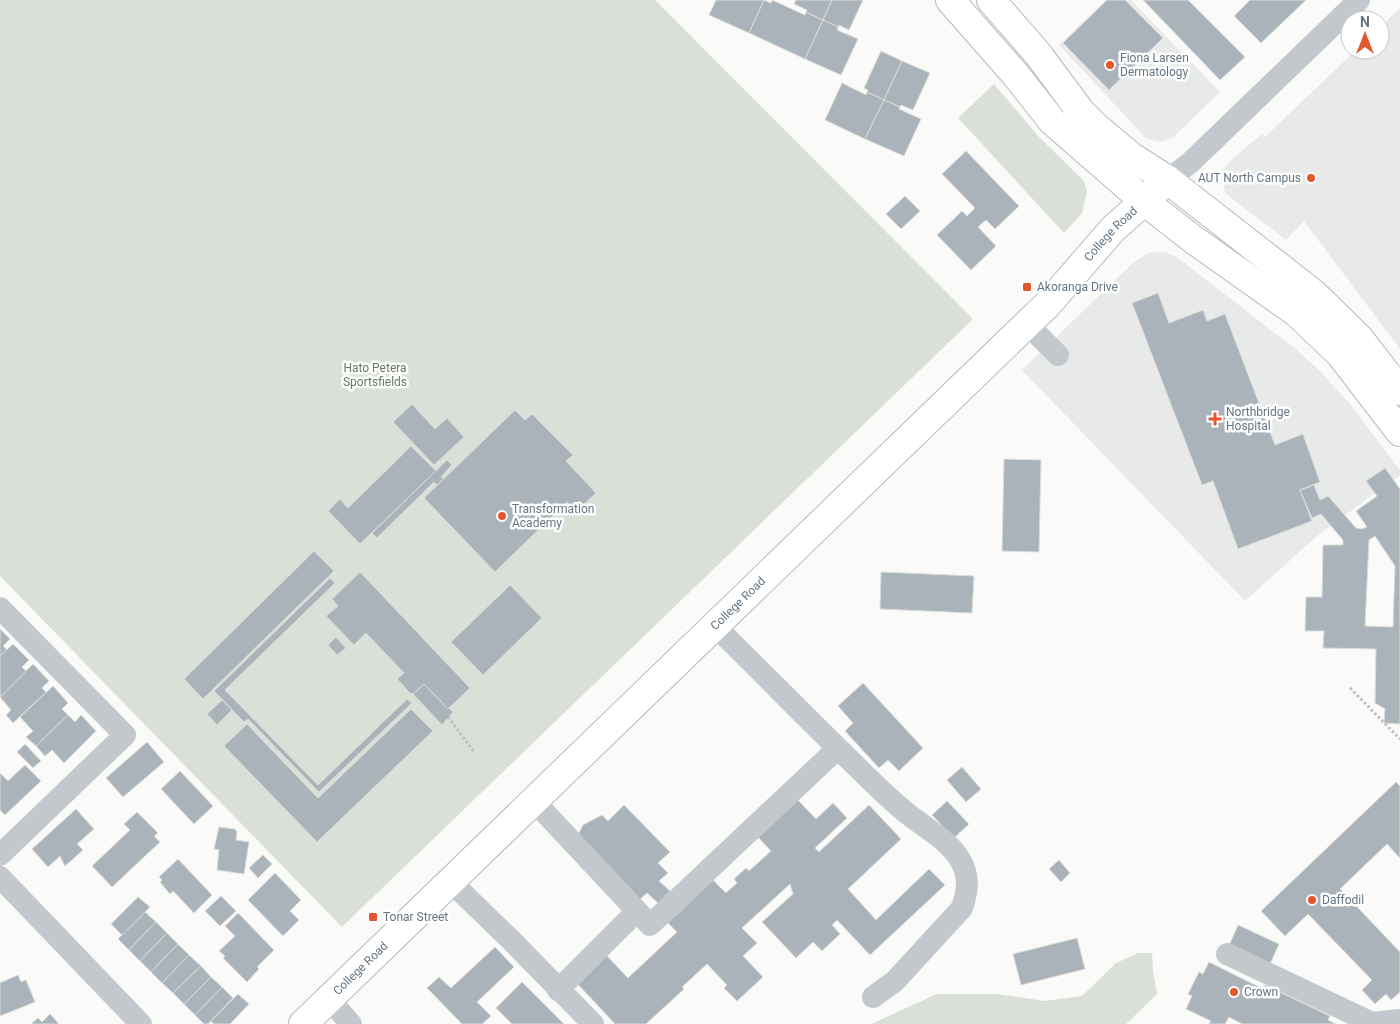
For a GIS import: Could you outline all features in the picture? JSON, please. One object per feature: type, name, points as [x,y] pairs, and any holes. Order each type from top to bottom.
[{"type":"main road","points":[[950,0],[1015,74],[1052,122],[1144,202],[1297,313],[1340,354],[1400,432]]},
{"type":"main road","points":[[991,0],[1038,54],[1086,117],[1132,157],[1168,180],[1314,294],[1359,338],[1400,391]]},
{"type":"main road","name":"College Road","points":[[303,1024],[1047,305],[1113,229],[1168,180]]},
{"type":"street","points":[[1168,180],[1197,156],[1359,0]]},
{"type":"street","points":[[1027,324],[1058,355]]},
{"type":"street","points":[[0,608],[125,735],[0,854]]},
{"type":"street","points":[[714,625],[837,749],[904,811],[935,834],[958,856],[965,869],[968,881],[967,895],[962,908],[895,980],[873,997]]},
{"type":"street","points":[[534,801],[650,925],[837,749]]},
{"type":"street","points":[[0,877],[141,1024]]},
{"type":"street","points":[[450,882],[513,942],[558,990],[594,1024]]},
{"type":"street","points":[[558,990],[636,911]]},
{"type":"street","points":[[1227,954],[1372,1023],[1400,1020]]},
{"type":"street","points":[[329,999],[351,1024]]},
{"type":"path","points":[[1350,688],[1400,739]]},
{"type":"path","points":[[448,717],[474,752]]},
{"type":"shaded area","points":[[1106,0],[1131,0],[1220,92],[1172,138],[1160,142],[1147,139],[1059,45]]},
{"type":"shaded area","name":"AUT North Campus","points":[[1400,8],[1400,349],[1304,221],[1286,240],[1225,193],[1222,174],[1223,169],[1233,158],[1262,134],[1265,137],[1346,60],[1390,60],[1390,18]]},
{"type":"shaded area","name":"Northbridge Hospital","points":[[1165,252],[1178,258],[1297,350],[1322,373],[1351,405],[1400,470],[1400,475],[1318,535],[1245,601],[1022,370],[1133,263],[1148,253]]},
{"type":"green space","name":"Hato Petera Sportsfields","points":[[0,0],[655,0],[973,319],[342,927],[0,576]]},
{"type":"green space","points":[[994,84],[1038,136],[1084,181],[1087,191],[1082,213],[1064,233],[958,118]]},
{"type":"green space","points":[[1138,953],[1152,953],[1157,994],[1126,1024],[871,1024],[937,994],[997,994],[1045,1001],[1082,996],[1116,963]]},
{"type":"building","points":[[716,0],[764,0],[749,33],[709,15]]},
{"type":"building","points":[[764,0],[771,3],[772,0],[805,15],[806,12],[823,20],[805,59],[749,33]]},
{"type":"building","points":[[796,0],[832,0],[823,20],[794,4]]},
{"type":"building","points":[[832,0],[863,0],[849,30],[823,20]]},
{"type":"building","name":"Fiona Larsen Dermatology","points":[[1107,0],[1125,0],[1163,38],[1109,90],[1063,43]]},
{"type":"building","points":[[1143,0],[1188,0],[1245,57],[1220,80]]},
{"type":"building","points":[[1250,0],[1306,0],[1261,43],[1234,16]]},
{"type":"building","points":[[823,20],[838,27],[837,30],[858,39],[841,75],[805,59]]},
{"type":"building","points":[[881,51],[902,61],[884,100],[867,92],[868,90],[864,88]]},
{"type":"building","points":[[902,61],[930,73],[913,110],[884,100]]},
{"type":"building","points":[[842,83],[866,95],[867,92],[884,100],[865,139],[825,120]]},
{"type":"building","points":[[884,100],[921,119],[904,156],[865,139]]},
{"type":"building","points":[[966,151],[1019,206],[995,229],[986,220],[978,227],[996,246],[971,270],[937,235],[962,211],[967,216],[975,208],[942,174]]},
{"type":"building","points":[[905,196],[920,211],[901,229],[886,214]]},
{"type":"building","points":[[1158,293],[1169,323],[1203,310],[1207,321],[1225,314],[1275,445],[1303,434],[1320,482],[1300,490],[1312,521],[1238,549],[1213,481],[1202,485],[1132,303]]},
{"type":"building","points":[[412,404],[435,429],[447,418],[464,437],[434,465],[393,422]]},
{"type":"building","points":[[515,410],[525,420],[532,414],[573,455],[566,461],[596,493],[576,512],[567,502],[495,572],[424,498]]},
{"type":"building","points":[[411,446],[436,471],[360,544],[328,511],[340,499],[348,508]]},
{"type":"building","points":[[1004,459],[1041,460],[1039,552],[1002,551]]},
{"type":"building","points":[[447,460],[452,465],[441,477],[444,479],[437,485],[434,482],[377,538],[372,533]]},
{"type":"building","points":[[1385,468],[1400,489],[1400,724],[1384,723],[1385,709],[1375,703],[1376,649],[1323,648],[1324,631],[1305,631],[1306,597],[1322,597],[1323,545],[1343,545],[1343,540],[1321,514],[1312,518],[1300,490],[1314,485],[1320,500],[1328,496],[1356,528],[1362,529],[1367,527],[1356,511],[1377,496],[1366,481]],"holes":[[[1375,536],[1395,566],[1393,627],[1365,626],[1369,540]]]},
{"type":"building","points":[[314,551],[334,571],[203,699],[184,679]]},
{"type":"building","points":[[360,572],[470,688],[448,709],[424,684],[413,694],[410,693],[397,679],[404,673],[366,633],[354,645],[326,616],[338,606],[332,599]]},
{"type":"building","points":[[881,572],[974,576],[972,613],[880,609]]},
{"type":"building","points":[[330,578],[335,583],[225,690],[318,785],[407,699],[412,703],[319,792],[248,719],[244,722],[214,691]]},
{"type":"building","points":[[510,585],[542,618],[483,675],[451,642]]},
{"type":"building","points":[[0,629],[10,639],[3,646],[7,650],[0,656]]},
{"type":"building","points":[[336,637],[346,648],[337,655],[328,645]]},
{"type":"building","points":[[13,644],[29,660],[22,667],[26,671],[0,697],[0,656]]},
{"type":"building","points":[[33,664],[49,681],[42,688],[46,692],[13,723],[6,715],[11,710],[0,697]]},
{"type":"building","points":[[863,683],[923,748],[899,771],[888,760],[879,768],[845,731],[853,723],[838,706]]},
{"type":"building","points":[[424,684],[453,712],[442,725],[413,694]]},
{"type":"building","points":[[53,686],[68,703],[62,709],[68,715],[36,746],[26,737],[33,731],[20,717]]},
{"type":"building","points":[[222,700],[232,710],[217,725],[207,714]]},
{"type":"building","points":[[411,709],[433,731],[317,842],[224,746],[247,724],[318,798]]},
{"type":"building","points":[[68,715],[75,722],[81,715],[96,731],[64,763],[52,750],[45,756],[36,746]]},
{"type":"building","points":[[147,742],[164,762],[123,797],[106,778]]},
{"type":"building","points":[[25,744],[41,761],[33,768],[17,752]]},
{"type":"building","points":[[25,765],[41,781],[5,815],[0,810],[0,773],[8,781]]},
{"type":"building","points":[[962,767],[981,789],[966,802],[947,780]]},
{"type":"building","points":[[180,771],[213,806],[194,824],[161,789]]},
{"type":"building","name":"Daffodil","points":[[1396,782],[1400,786],[1400,858],[1387,844],[1340,889],[1400,952],[1400,992],[1391,1000],[1386,994],[1375,1004],[1362,990],[1372,980],[1308,914],[1285,936],[1261,911]]},
{"type":"building","points":[[795,797],[816,819],[833,803],[847,818],[815,848],[819,852],[869,805],[901,839],[848,889],[876,920],[929,869],[945,885],[870,955],[837,920],[832,925],[840,934],[822,951],[813,942],[796,958],[762,922],[793,894],[790,884],[742,928],[757,943],[743,956],[763,977],[737,1001],[724,988],[727,985],[707,964],[682,987],[684,989],[646,1024],[615,1024],[574,980],[604,953],[628,978],[677,932],[668,923],[713,880],[726,893],[737,883],[734,879],[746,868],[749,871],[771,851],[755,834]]},
{"type":"building","points":[[947,801],[969,824],[954,838],[932,815]]},
{"type":"building","points":[[624,805],[670,852],[658,863],[668,873],[659,881],[670,891],[658,903],[647,893],[638,901],[577,837],[583,825],[602,815],[608,821]]},
{"type":"building","points":[[76,809],[94,829],[77,844],[83,850],[65,866],[60,856],[48,867],[32,849]]},
{"type":"building","points":[[137,812],[158,833],[154,836],[160,842],[112,887],[92,866],[130,830],[124,824]]},
{"type":"building","points":[[219,827],[235,829],[237,832],[236,840],[249,842],[244,874],[217,870],[219,850],[214,849]]},
{"type":"building","points":[[263,855],[272,864],[258,878],[249,868]]},
{"type":"building","points":[[178,859],[212,895],[194,913],[173,891],[170,894],[160,882],[162,880],[159,877]]},
{"type":"building","points":[[1059,860],[1070,873],[1061,882],[1049,869]]},
{"type":"building","points":[[275,873],[301,900],[290,911],[299,920],[283,936],[248,900]]},
{"type":"building","points":[[221,896],[236,911],[220,926],[205,911]]},
{"type":"building","points":[[138,897],[150,907],[122,935],[111,924]]},
{"type":"building","points":[[145,912],[156,922],[129,950],[118,939]]},
{"type":"building","points":[[238,913],[274,950],[257,967],[259,969],[247,982],[223,958],[225,956],[219,951],[235,936],[225,926]]},
{"type":"building","points":[[156,922],[167,933],[140,961],[129,950]]},
{"type":"building","points":[[1238,925],[1279,944],[1270,964],[1229,946]]},
{"type":"building","points":[[167,933],[178,944],[151,972],[140,961]]},
{"type":"building","points":[[1077,938],[1085,969],[1021,985],[1013,954]]},
{"type":"building","points":[[178,944],[189,955],[162,983],[151,972]]},
{"type":"building","points":[[495,947],[514,967],[477,1002],[491,1016],[482,1024],[462,1024],[427,988],[439,977],[451,988]]},
{"type":"building","points":[[189,955],[201,966],[173,993],[162,983]]},
{"type":"building","name":"Crown","points":[[1209,962],[1263,989],[1265,985],[1330,1016],[1328,1020],[1336,1024],[1242,1024],[1229,1017],[1225,1024],[1209,1024],[1211,1021],[1186,1009],[1192,996],[1188,994],[1199,972],[1203,974]]},
{"type":"building","points":[[201,966],[211,977],[184,1004],[173,993]]},
{"type":"building","points":[[18,975],[21,982],[26,980],[35,1002],[0,1016],[0,983]]},
{"type":"building","points":[[211,977],[222,987],[195,1015],[184,1004]]},
{"type":"building","points":[[522,982],[564,1024],[512,1024],[496,1008]]},
{"type":"building","points":[[222,987],[233,998],[208,1024],[204,1024],[195,1015]]},
{"type":"building","points":[[238,994],[249,1004],[230,1024],[214,1024],[211,1021]]},
{"type":"building","points":[[50,1014],[59,1024],[31,1024],[38,1018],[42,1022]]},
{"type":"place","name":"Fiona Larsen Dermatology","points":[[1110,65]]},
{"type":"place","name":"AUT North Campus","points":[[1311,178]]},
{"type":"place","name":"Akoranga Drive","points":[[1027,287]]},
{"type":"place","name":"Northbridge Hospital","points":[[1215,419]]},
{"type":"place","name":"Transformation Academy","points":[[502,516]]},
{"type":"place","name":"Daffodil","points":[[1312,900]]},
{"type":"place","name":"Tonar Street","points":[[373,917]]},
{"type":"place","name":"Crown","points":[[1234,992]]}]
